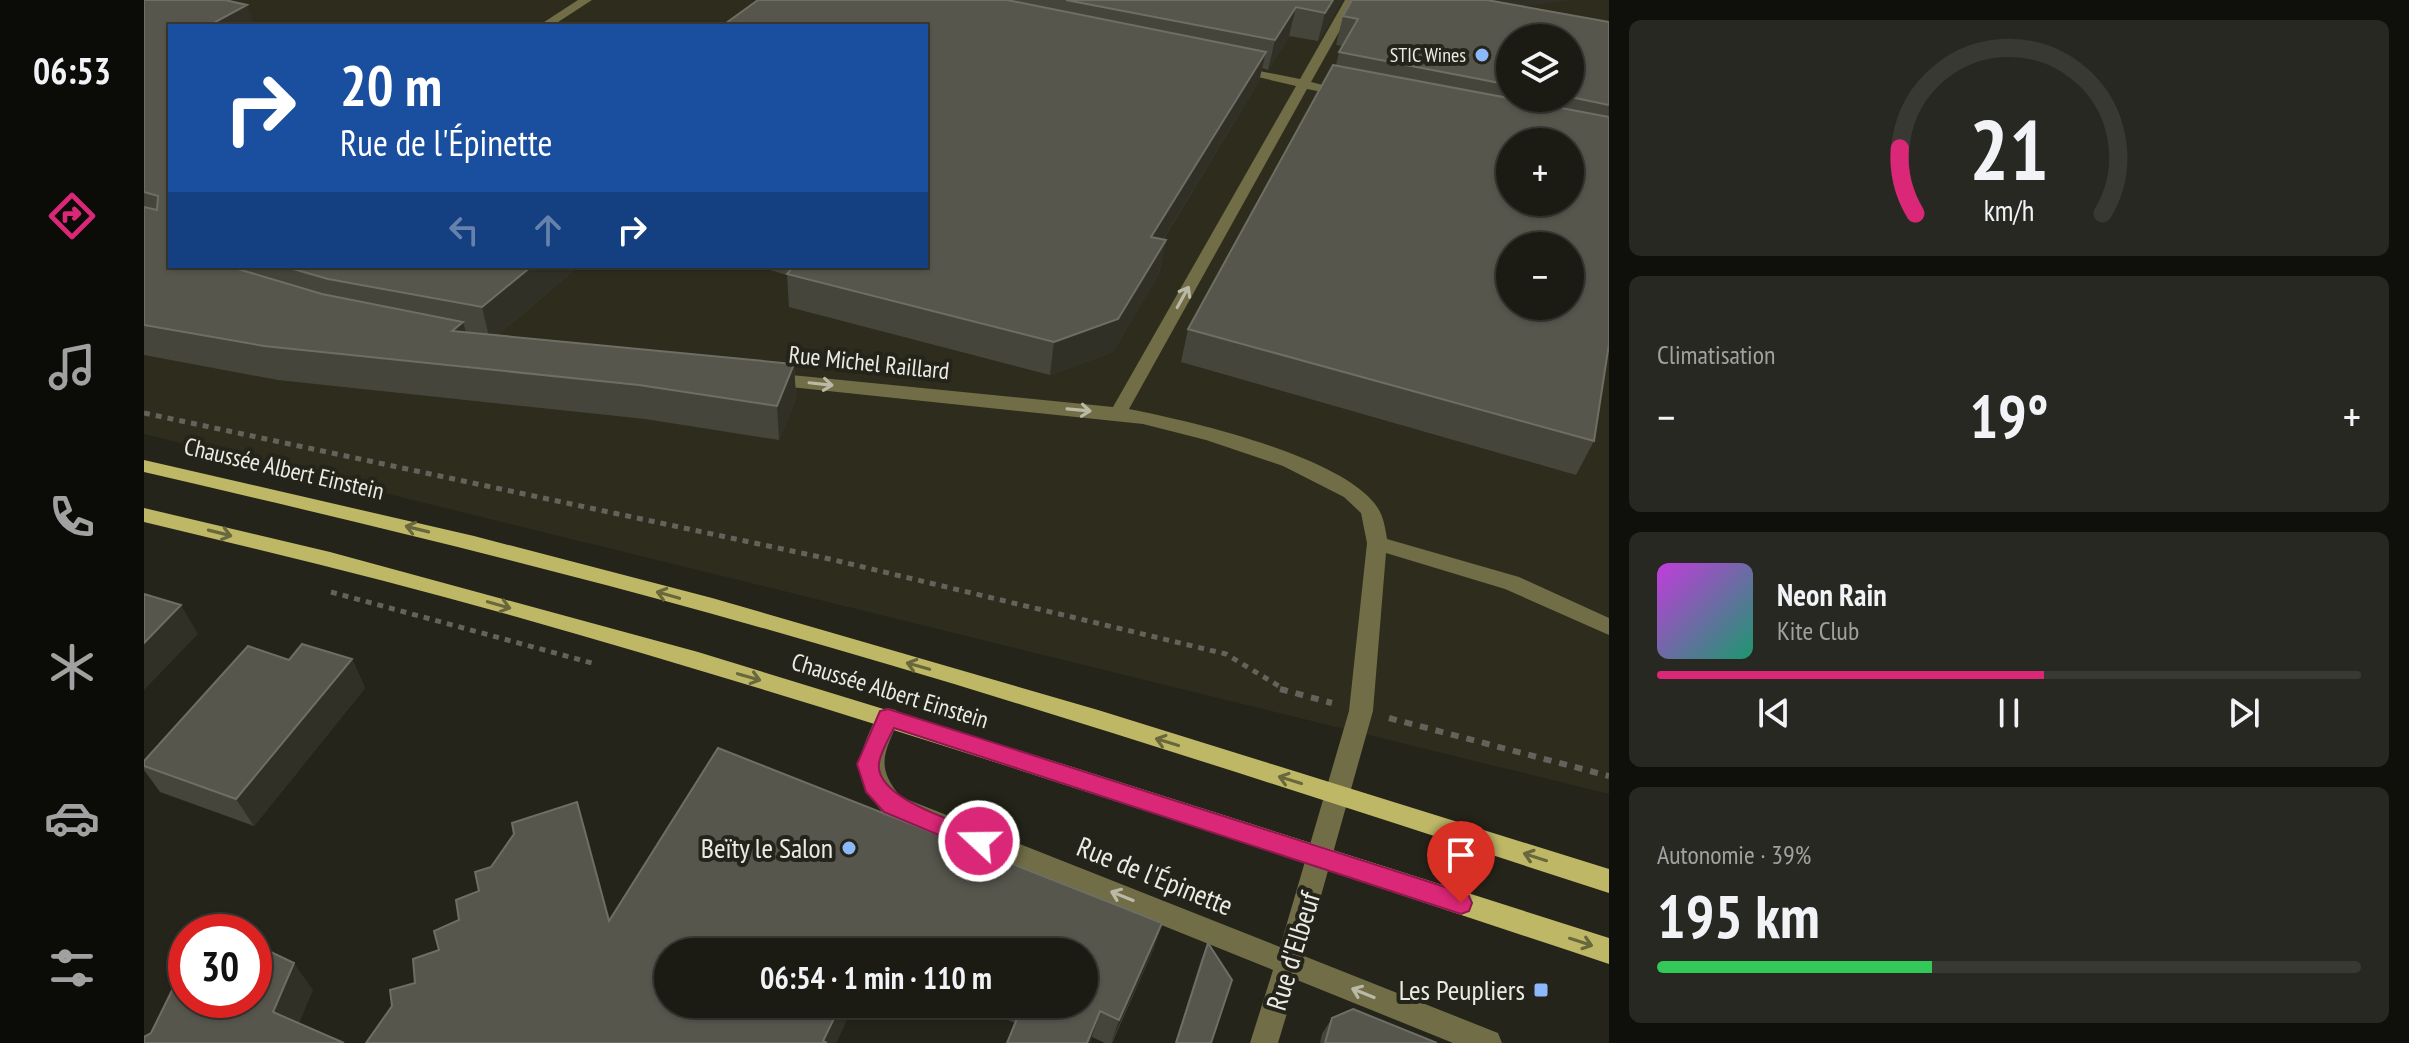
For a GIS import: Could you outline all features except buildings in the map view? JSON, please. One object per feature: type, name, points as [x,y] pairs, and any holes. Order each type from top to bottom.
[{"type":"main road","name":"Chaussée Albert Einstein","points":[[144,466],[585,571],[944,674],[1609,881]]},
{"type":"main road","name":"Chaussée Albert Einstein","points":[[144,515],[441,589],[888,717],[1609,951]]},
{"type":"street","points":[[547,24],[586,0]]},
{"type":"street","points":[[1118,413],[1351,0]]},
{"type":"street","points":[[1215,66],[1366,96]]},
{"type":"street","name":"Rue Michel Raillard","points":[[754,378],[1118,413],[1167,424],[1274,456],[1339,484],[1367,506],[1374,521],[1377,543],[1361,711],[1321,859]]},
{"type":"street","points":[[1377,543],[1512,583],[1609,627]]},
{"type":"street","name":"Rue de l'Épinette","points":[[888,717],[868,764],[874,785],[892,805],[1488,1043]]},
{"type":"street","name":"Rue d'Elbeuf","points":[[1264,1043],[1321,859]]},
{"type":"path","points":[[144,413],[834,560],[1226,654],[1280,689],[1479,739],[1609,776]]},
{"type":"path","points":[[324,590],[595,664]]},
{"type":"shaded area","points":[[169,0],[1609,0],[1609,794],[144,434],[144,12]]},
{"type":"place","name":"STIC Wines","points":[[1482,55]]},
{"type":"place","name":"Beïty le Salon","points":[[849,848]]},
{"type":"place","name":"Les Peupliers","points":[[1541,990]]},
{"type":"route","points":[[979,841],[892,805],[874,785],[868,764],[888,717],[1461,903]]}]
